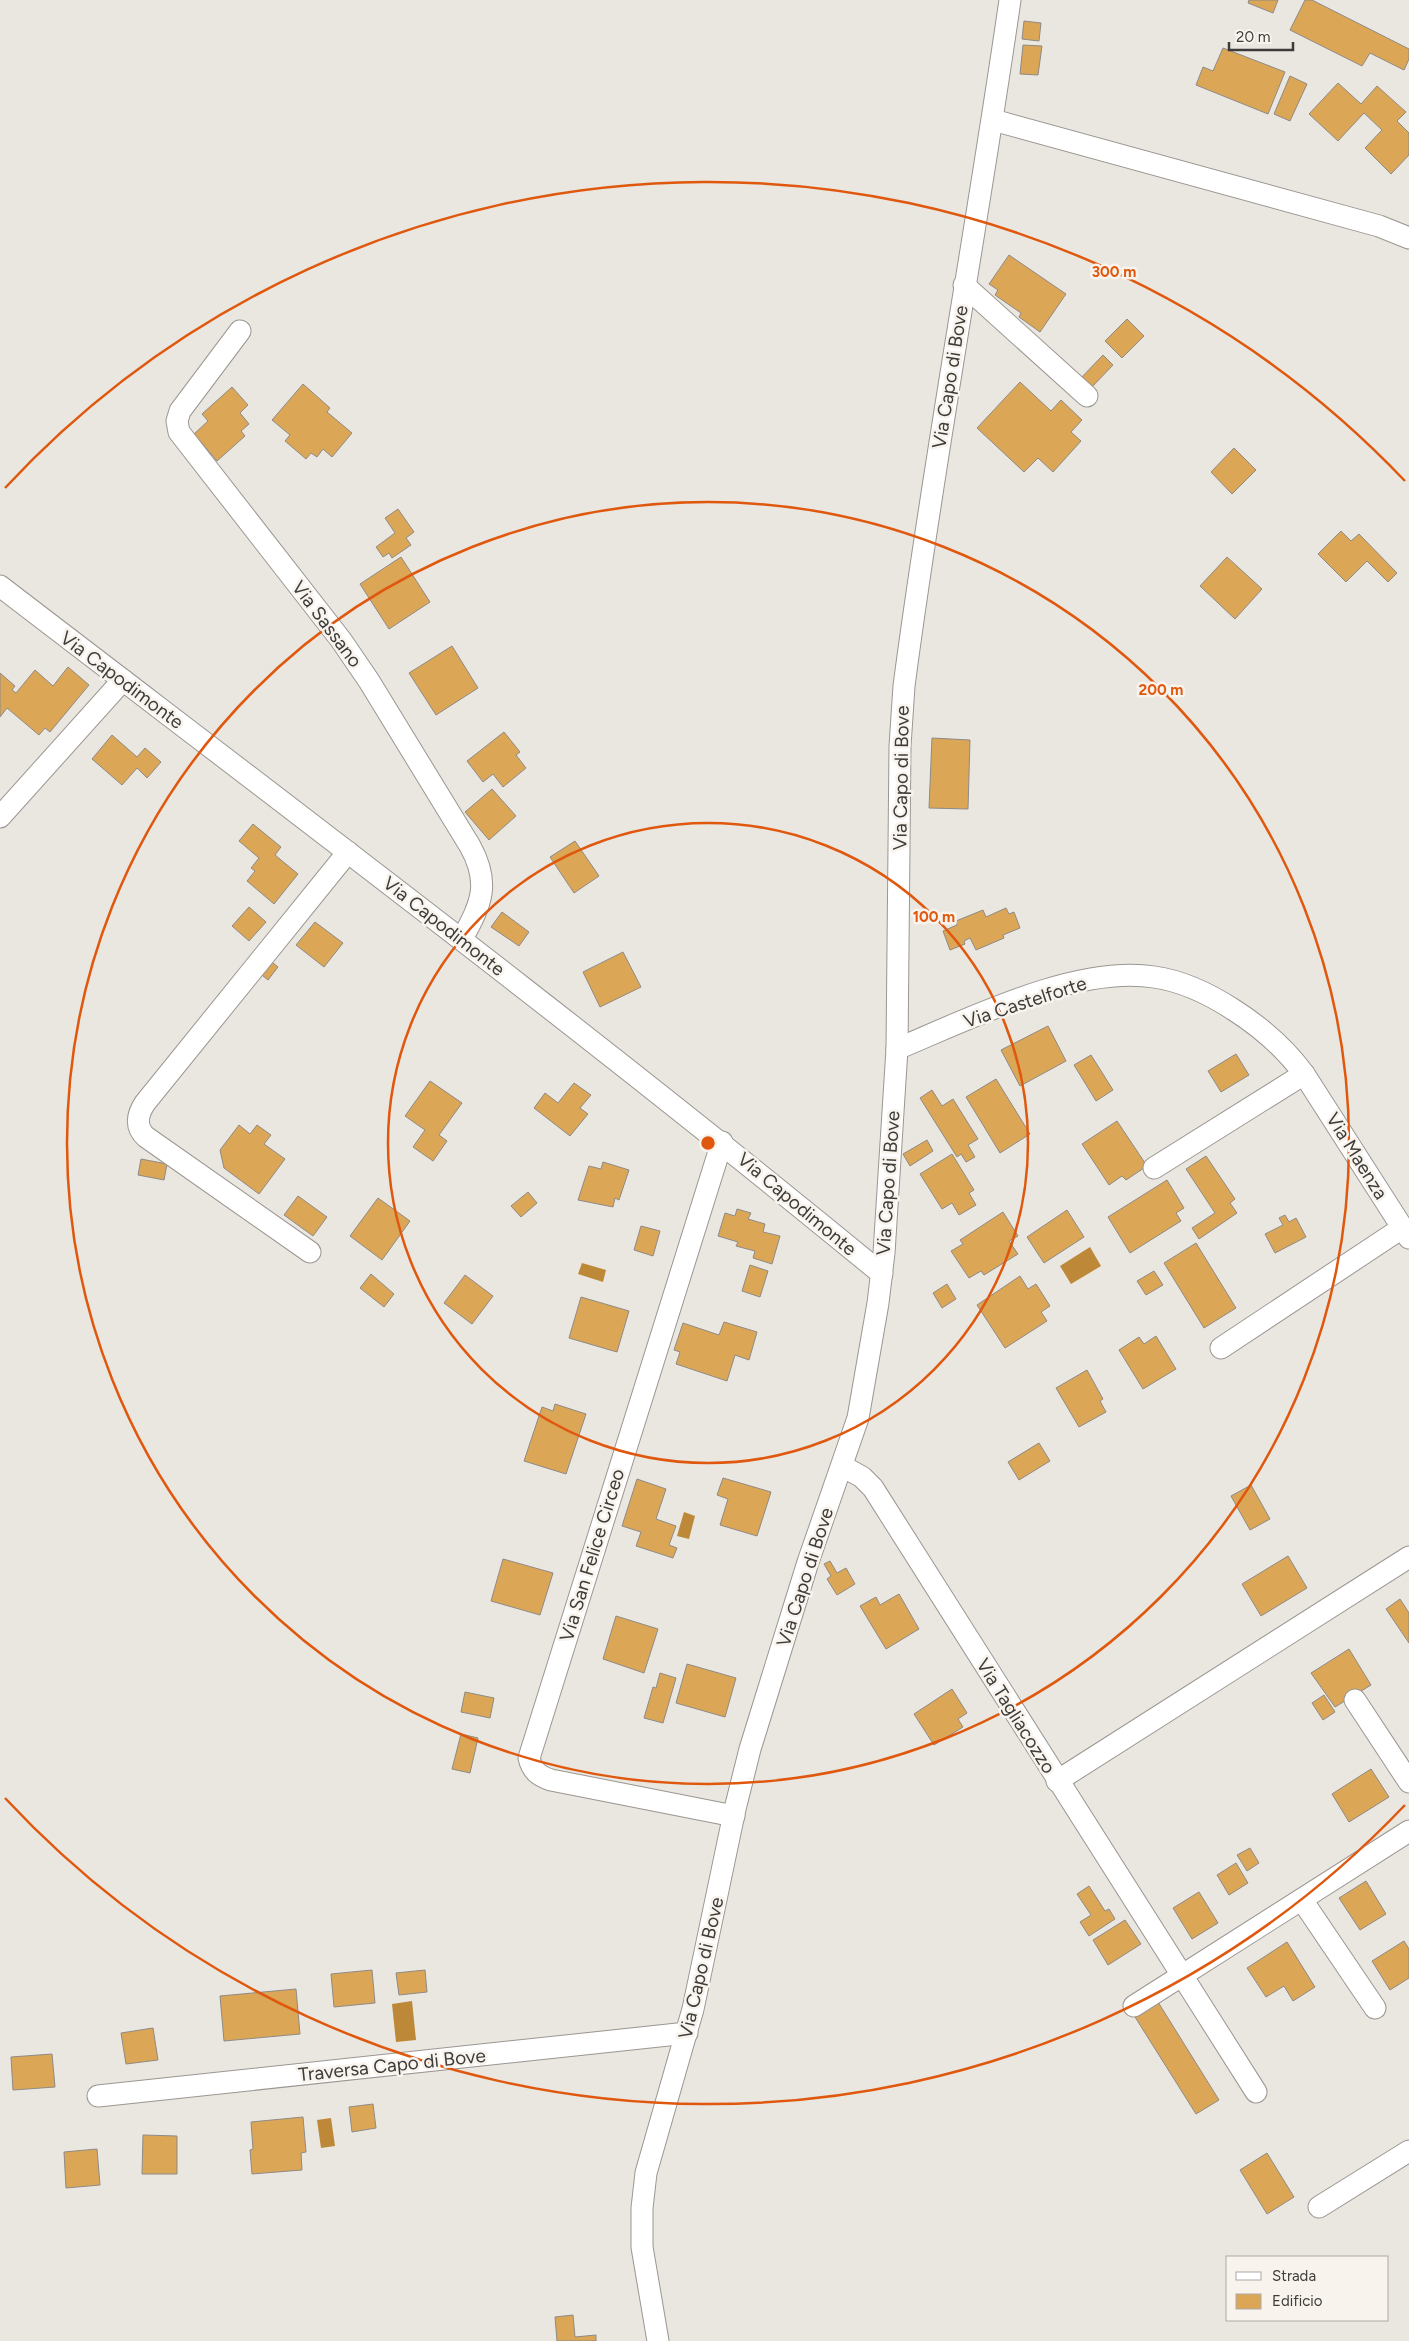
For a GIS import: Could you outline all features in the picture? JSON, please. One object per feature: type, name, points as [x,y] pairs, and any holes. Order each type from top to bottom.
[{"type":"street","name":"Via Capo di Bove","points":[[658,2341],[642,2247],[642,2200],[650,2156],[687,2033],[744,1774],[808,1562],[842,1466],[862,1402],[882,1274],[897,1049],[902,704],[964,285],[993,120],[1010,0]]},
{"type":"street","points":[[993,120],[1379,226],[1409,238]]},
{"type":"street","points":[[964,285],[1087,396]]},
{"type":"street","name":"Via Sassano","points":[[240,331],[180,411],[177,421],[178,432],[341,640],[369,681],[470,846],[480,867],[483,888],[476,913],[462,939]]},
{"type":"street","name":"Via Capodimonte","points":[[0,586],[462,939],[722,1142],[882,1274]]},
{"type":"street","points":[[0,817],[123,680]]},
{"type":"street","points":[[310,1252],[146,1137],[139,1128],[138,1121],[145,1103],[348,852]]},
{"type":"street","name":"Via Castelforte","points":[[897,1049],[1042,992],[1090,980],[1139,975],[1156,977],[1186,986],[1226,1005],[1269,1035],[1304,1074]]},
{"type":"street","points":[[1154,1168],[1304,1074]]},
{"type":"street","name":"Via Maenza","points":[[1304,1074],[1406,1233]]},
{"type":"street","name":"Via San Felice Circeo","points":[[722,1142],[529,1758],[536,1773],[551,1780],[734,1816]]},
{"type":"street","points":[[1221,1348],[1406,1233]]},
{"type":"street","name":"Via Tagliacozzo","points":[[842,1466],[862,1477],[873,1488],[1057,1782],[1256,2092]]},
{"type":"street","points":[[1057,1782],[1409,1557]]},
{"type":"street","points":[[1355,1700],[1409,1782]]},
{"type":"street","points":[[1134,2006],[1409,1831]]},
{"type":"street","points":[[1302,1900],[1374,2008]]},
{"type":"street","name":"Traversa Capo di Bove","points":[[98,2096],[687,2033]]},
{"type":"street","points":[[1319,2207],[1409,2151]]},
{"type":"shaded area","points":[[1090,1247],[1101,1266],[1071,1284],[1060,1266]]},
{"type":"shaded area","points":[[582,1263],[606,1270],[603,1282],[578,1274]]},
{"type":"shaded area","points":[[684,1512],[695,1516],[689,1539],[677,1536]]},
{"type":"shaded area","points":[[412,2001],[416,2040],[396,2042],[392,2004]]},
{"type":"shaded area","points":[[331,2118],[335,2146],[321,2148],[317,2120]]},
{"type":"building","points":[[1249,0],[1278,0],[1273,13],[1248,3]]},
{"type":"building","points":[[1305,0],[1312,0],[1409,49],[1409,59],[1404,70],[1370,53],[1362,66],[1290,30]]},
{"type":"building","points":[[1024,21],[1041,23],[1039,41],[1022,39]]},
{"type":"building","points":[[1023,45],[1042,46],[1038,75],[1020,74]]},
{"type":"building","points":[[1223,48],[1285,72],[1268,114],[1196,85],[1203,67],[1213,71]]},
{"type":"building","points":[[1290,76],[1307,84],[1290,121],[1274,114]]},
{"type":"building","points":[[1338,83],[1361,104],[1377,86],[1406,112],[1397,121],[1409,133],[1409,155],[1391,174],[1365,148],[1382,130],[1364,113],[1338,141],[1309,114]]},
{"type":"building","points":[[1009,255],[1066,294],[1040,332],[1019,317],[1021,313],[995,295],[998,290],[989,284]]},
{"type":"building","points":[[1127,319],[1144,336],[1122,358],[1105,341]]},
{"type":"building","points":[[1103,355],[1113,365],[1089,390],[1079,380]]},
{"type":"building","points":[[1020,382],[1051,411],[1061,400],[1082,420],[1071,432],[1081,441],[1053,472],[1038,458],[1024,472],[977,428]]},
{"type":"building","points":[[303,384],[330,408],[327,412],[352,433],[332,457],[323,449],[317,457],[311,453],[306,459],[285,441],[290,435],[272,420]]},
{"type":"building","points":[[232,387],[248,405],[240,413],[249,424],[241,431],[245,436],[217,461],[194,434],[208,421],[202,414]]},
{"type":"building","points":[[1234,448],[1256,470],[1232,494],[1211,472]]},
{"type":"building","points":[[398,509],[414,532],[406,538],[411,545],[392,558],[389,553],[383,557],[376,547],[395,533],[385,518]]},
{"type":"building","points":[[1341,531],[1351,541],[1359,534],[1397,573],[1388,582],[1367,561],[1346,582],[1318,554]]},
{"type":"building","points":[[401,557],[430,602],[389,629],[360,584]]},
{"type":"building","points":[[1227,557],[1262,589],[1235,619],[1200,586]]},
{"type":"building","points":[[452,646],[478,688],[436,715],[409,673]]},
{"type":"building","points":[[68,667],[89,685],[50,732],[45,728],[39,735],[7,708],[0,717],[0,673],[15,686],[12,690],[16,693],[35,670],[53,686]]},
{"type":"building","points":[[504,732],[520,752],[516,755],[526,768],[503,787],[493,774],[483,782],[467,761]]},
{"type":"building","points":[[112,735],[137,757],[145,748],[161,762],[147,778],[137,768],[122,785],[92,759]]},
{"type":"building","points":[[932,738],[970,740],[968,809],[929,808]]},
{"type":"building","points":[[492,789],[516,816],[489,840],[465,812]]},
{"type":"building","points":[[253,824],[281,847],[275,855],[298,874],[274,904],[247,881],[255,871],[251,868],[259,858],[239,841]]},
{"type":"building","points":[[575,841],[599,876],[574,893],[550,857]]},
{"type":"building","points":[[249,907],[266,922],[249,941],[232,926]]},
{"type":"building","points":[[1006,908],[1009,914],[1014,912],[1020,928],[1003,935],[1004,938],[976,950],[970,938],[964,941],[965,944],[950,950],[943,931],[957,925],[956,921],[983,910],[986,917]]},
{"type":"building","points":[[502,912],[529,932],[519,946],[491,927]]},
{"type":"building","points":[[315,922],[343,943],[324,967],[296,945]]},
{"type":"building","points":[[623,952],[641,987],[600,1007],[583,972]]},
{"type":"building","points":[[267,958],[278,967],[268,980],[257,971]]},
{"type":"building","points":[[1048,1026],[1066,1061],[1020,1086],[1001,1050]]},
{"type":"building","points":[[1236,1054],[1249,1075],[1221,1092],[1208,1071]]},
{"type":"building","points":[[1091,1055],[1113,1090],[1096,1101],[1074,1065]]},
{"type":"building","points":[[996,1079],[1030,1134],[1000,1153],[966,1097]]},
{"type":"building","points":[[430,1081],[462,1103],[439,1135],[447,1141],[433,1161],[413,1147],[425,1130],[405,1116]]},
{"type":"building","points":[[574,1083],[591,1095],[580,1108],[588,1114],[570,1136],[534,1108],[545,1093],[558,1103]]},
{"type":"building","points":[[932,1090],[942,1106],[953,1099],[978,1139],[968,1145],[975,1157],[966,1162],[961,1154],[957,1157],[920,1098]]},
{"type":"building","points":[[1117,1121],[1147,1166],[1126,1180],[1122,1176],[1109,1185],[1082,1144]]},
{"type":"building","points":[[239,1125],[250,1134],[257,1125],[271,1135],[264,1144],[285,1159],[259,1194],[224,1168],[220,1150]]},
{"type":"building","points":[[927,1140],[933,1151],[910,1166],[903,1154]]},
{"type":"building","points":[[952,1154],[974,1190],[969,1193],[976,1205],[959,1215],[952,1203],[942,1209],[920,1174]]},
{"type":"building","points":[[1206,1156],[1235,1199],[1230,1203],[1237,1213],[1199,1239],[1192,1228],[1215,1213],[1186,1169]]},
{"type":"building","points":[[141,1159],[167,1164],[164,1180],[138,1175]]},
{"type":"building","points":[[603,1162],[629,1170],[619,1200],[615,1198],[613,1207],[578,1200],[589,1166],[601,1169]]},
{"type":"building","points":[[1167,1180],[1184,1208],[1176,1213],[1181,1221],[1130,1253],[1108,1217]]},
{"type":"building","points":[[528,1192],[537,1203],[521,1217],[511,1206]]},
{"type":"building","points":[[298,1196],[327,1217],[313,1236],[284,1215]]},
{"type":"building","points":[[378,1198],[410,1221],[382,1260],[350,1236]]},
{"type":"building","points":[[737,1209],[751,1213],[748,1219],[765,1224],[763,1232],[780,1236],[772,1264],[753,1258],[755,1251],[736,1246],[738,1242],[718,1236],[725,1213],[735,1216]]},
{"type":"building","points":[[1067,1210],[1084,1237],[1044,1263],[1027,1237]]},
{"type":"building","points":[[1003,1212],[1018,1236],[1009,1241],[1018,1254],[984,1275],[981,1271],[969,1278],[951,1251],[963,1244],[960,1240]]},
{"type":"building","points":[[1285,1215],[1289,1222],[1296,1218],[1306,1237],[1275,1253],[1265,1234],[1283,1225],[1279,1218]]},
{"type":"building","points":[[641,1226],[660,1231],[653,1256],[634,1250]]},
{"type":"building","points":[[1196,1243],[1236,1308],[1204,1328],[1164,1263]]},
{"type":"building","points":[[750,1265],[768,1271],[760,1297],[742,1291]]},
{"type":"building","points":[[1154,1271],[1163,1285],[1146,1295],[1137,1281]]},
{"type":"building","points":[[371,1274],[394,1294],[384,1307],[360,1288]]},
{"type":"building","points":[[465,1275],[493,1296],[472,1324],[444,1303]]},
{"type":"building","points":[[1020,1276],[1028,1289],[1036,1284],[1050,1306],[1041,1312],[1047,1321],[1005,1348],[977,1305]]},
{"type":"building","points":[[947,1284],[956,1299],[942,1308],[933,1293]]},
{"type":"building","points":[[581,1297],[629,1311],[617,1352],[569,1338]]},
{"type":"building","points":[[724,1322],[757,1332],[749,1360],[735,1355],[727,1381],[676,1364],[680,1352],[674,1350],[683,1323],[719,1335]]},
{"type":"building","points":[[1156,1336],[1176,1369],[1143,1389],[1119,1350],[1139,1337],[1144,1344]]},
{"type":"building","points":[[1087,1370],[1103,1399],[1100,1401],[1106,1412],[1079,1427],[1056,1388]]},
{"type":"building","points":[[555,1404],[586,1414],[566,1474],[524,1461],[542,1407],[553,1411]]},
{"type":"building","points":[[1039,1443],[1050,1461],[1019,1480],[1008,1462]]},
{"type":"building","points":[[723,1478],[771,1492],[757,1536],[720,1525],[728,1499],[717,1495]]},
{"type":"building","points":[[637,1479],[666,1489],[656,1519],[676,1526],[669,1545],[677,1548],[673,1558],[636,1546],[641,1532],[622,1526]]},
{"type":"building","points":[[1251,1485],[1270,1519],[1250,1530],[1231,1496]]},
{"type":"building","points":[[1288,1556],[1307,1588],[1261,1616],[1242,1584]]},
{"type":"building","points":[[503,1559],[553,1573],[540,1615],[491,1601]]},
{"type":"building","points":[[830,1561],[837,1573],[846,1568],[855,1584],[837,1595],[827,1579],[831,1576],[824,1564]]},
{"type":"building","points":[[899,1594],[919,1629],[886,1649],[860,1606],[876,1597],[880,1605]]},
{"type":"building","points":[[1400,1599],[1409,1613],[1409,1643],[1386,1609]]},
{"type":"building","points":[[616,1616],[658,1629],[644,1673],[603,1659]]},
{"type":"building","points":[[1349,1649],[1371,1685],[1335,1707],[1311,1673]]},
{"type":"building","points":[[687,1664],[736,1678],[725,1717],[676,1703]]},
{"type":"building","points":[[660,1673],[676,1678],[663,1723],[644,1718],[653,1687],[656,1688]]},
{"type":"building","points":[[952,1689],[967,1713],[958,1719],[963,1727],[934,1745],[914,1714]]},
{"type":"building","points":[[465,1692],[494,1698],[490,1718],[461,1712]]},
{"type":"building","points":[[1324,1695],[1335,1712],[1323,1720],[1312,1703]]},
{"type":"building","points":[[461,1734],[478,1738],[470,1773],[452,1769]]},
{"type":"building","points":[[1371,1769],[1389,1797],[1349,1822],[1332,1794]]},
{"type":"building","points":[[1250,1848],[1259,1863],[1247,1871],[1237,1855]]},
{"type":"building","points":[[1236,1863],[1248,1883],[1229,1895],[1217,1875]]},
{"type":"building","points":[[1366,1881],[1386,1914],[1360,1930],[1339,1898]]},
{"type":"building","points":[[1089,1886],[1105,1911],[1109,1909],[1115,1919],[1089,1936],[1080,1922],[1091,1915],[1077,1894]]},
{"type":"building","points":[[1199,1892],[1218,1923],[1192,1939],[1173,1908]]},
{"type":"building","points":[[1125,1920],[1141,1944],[1108,1965],[1093,1940]]},
{"type":"building","points":[[1404,1941],[1409,1949],[1409,1978],[1390,1990],[1372,1961]]},
{"type":"building","points":[[1287,1942],[1315,1987],[1293,2001],[1284,1986],[1266,1997],[1247,1968]]},
{"type":"building","points":[[372,1970],[375,2003],[334,2007],[331,1974]]},
{"type":"building","points":[[425,1970],[427,1992],[399,1995],[396,1973]]},
{"type":"building","points":[[296,1989],[300,2034],[224,2041],[220,1996]]},
{"type":"building","points":[[1158,2002],[1219,2100],[1196,2114],[1135,2017]]},
{"type":"building","points":[[153,2028],[158,2060],[126,2064],[121,2033]]},
{"type":"building","points":[[52,2054],[55,2087],[13,2090],[11,2057]]},
{"type":"building","points":[[373,2104],[376,2128],[352,2132],[349,2107]]},
{"type":"building","points":[[303,2117],[306,2152],[301,2153],[302,2170],[252,2174],[250,2150],[253,2149],[251,2122]]},
{"type":"building","points":[[143,2135],[177,2136],[177,2174],[142,2174]]},
{"type":"building","points":[[97,2149],[100,2185],[66,2188],[64,2152]]},
{"type":"building","points":[[1267,2153],[1294,2197],[1267,2214],[1240,2170]]},
{"type":"building","points":[[573,2315],[575,2337],[596,2335],[596,2341],[557,2341],[555,2317]]}]
